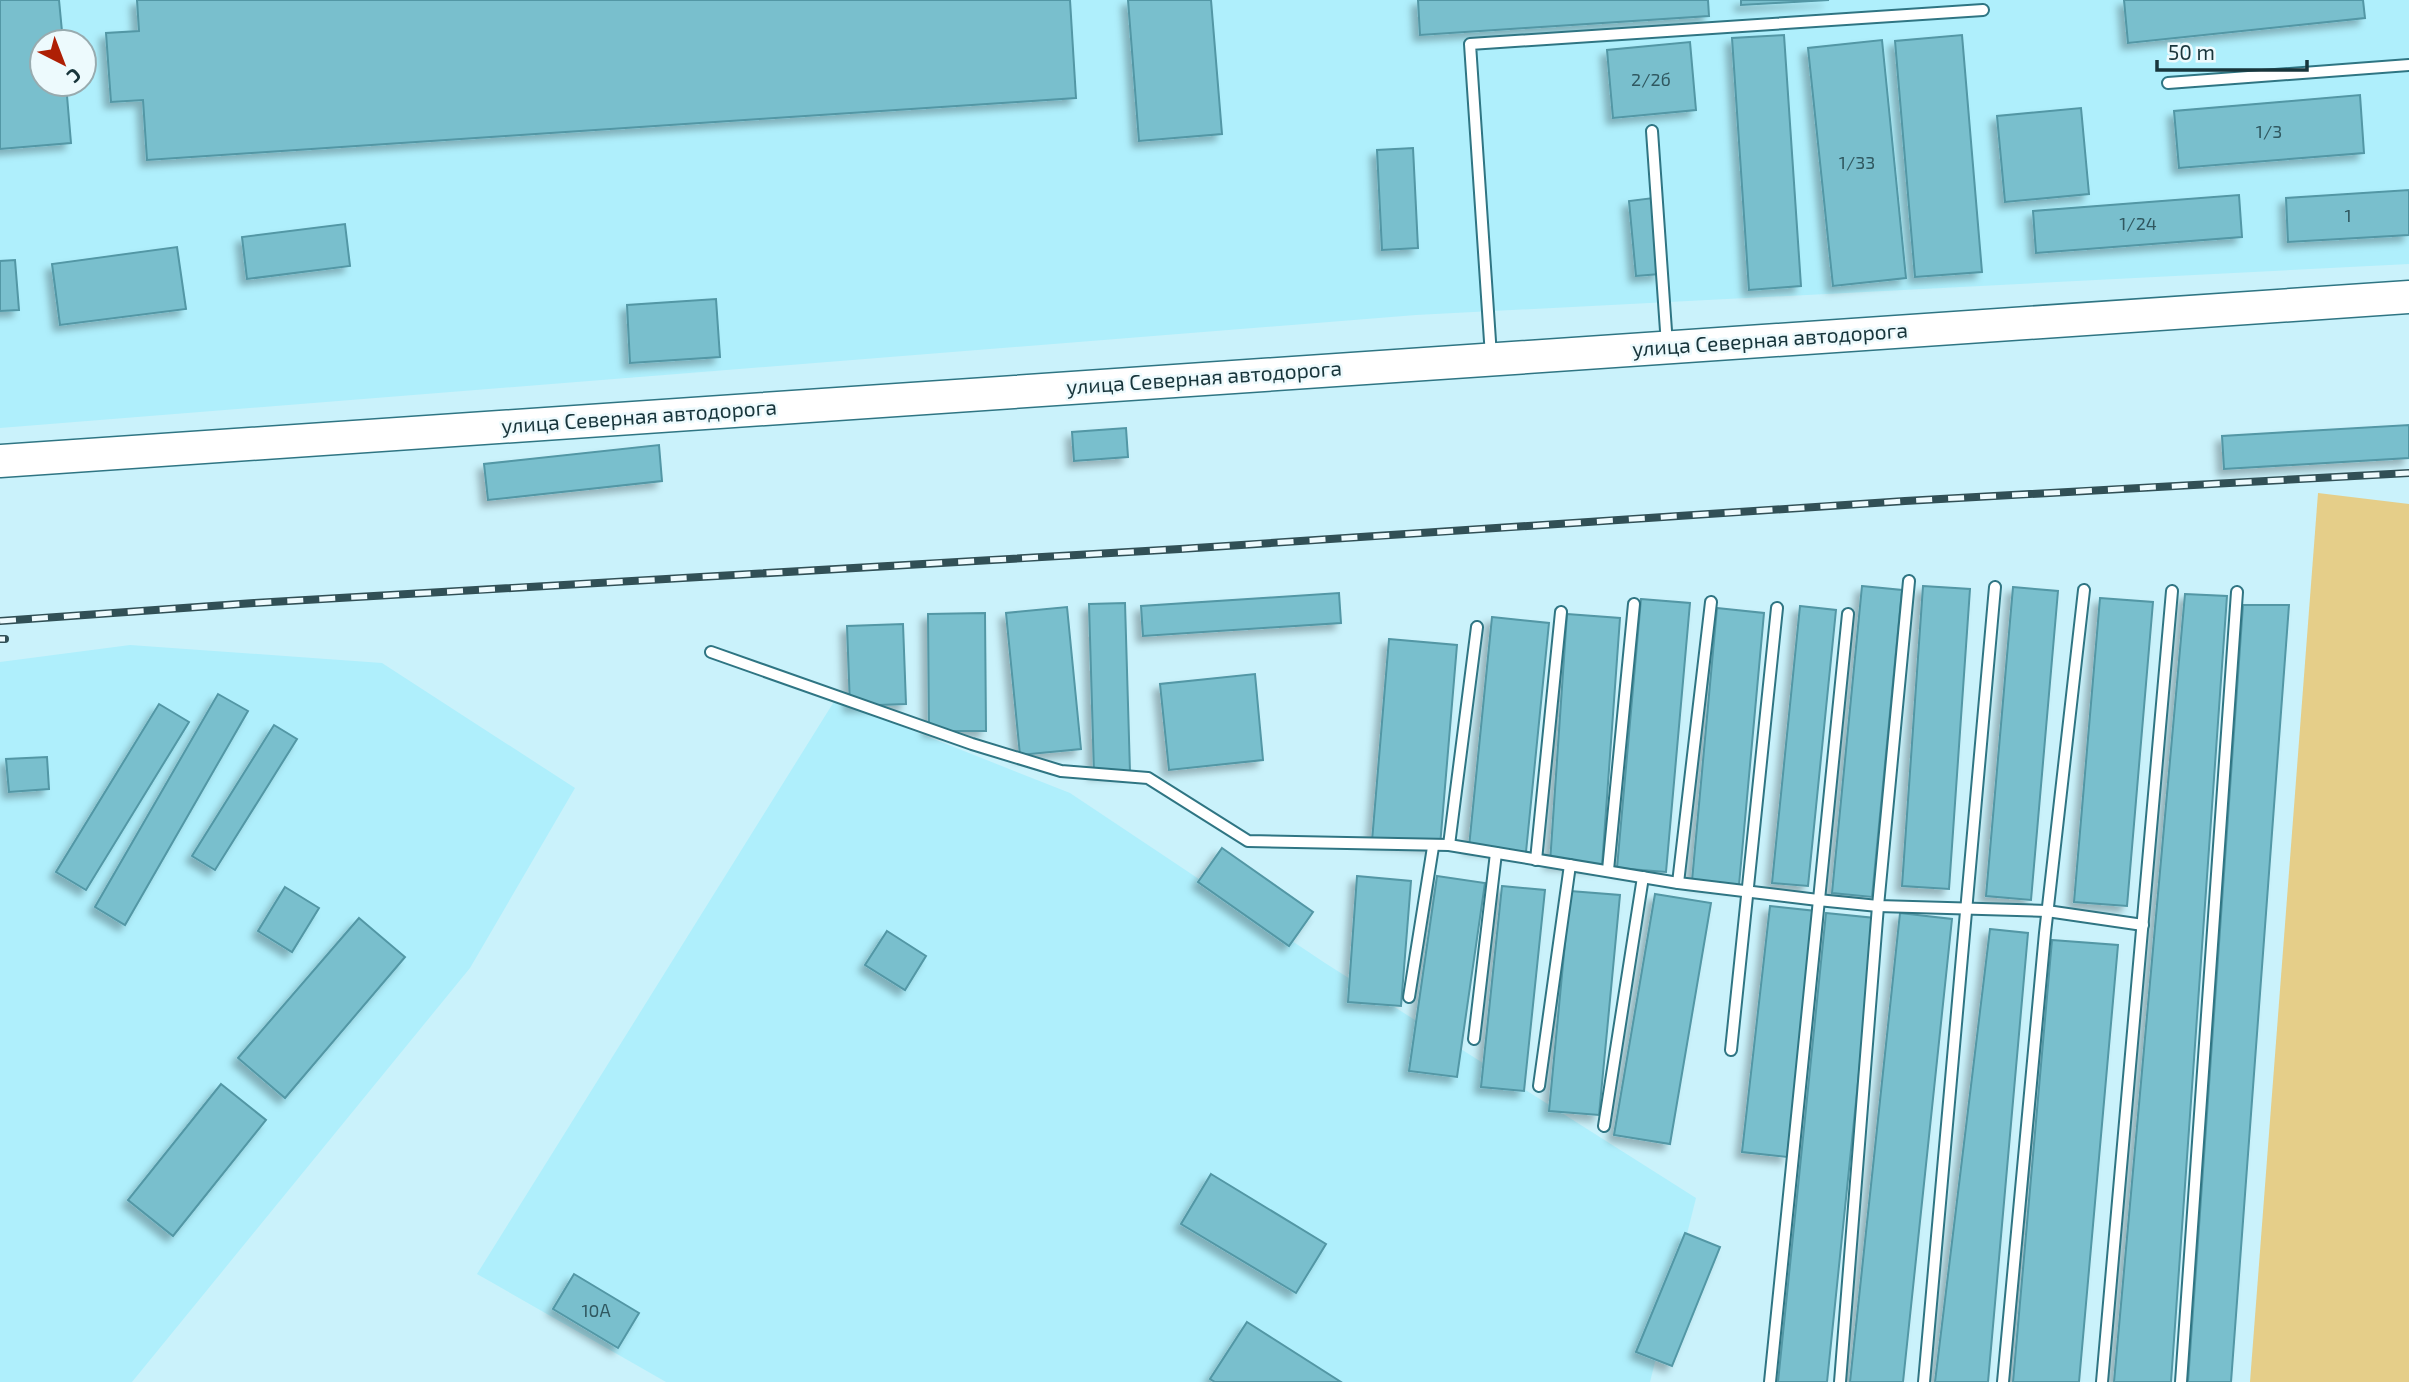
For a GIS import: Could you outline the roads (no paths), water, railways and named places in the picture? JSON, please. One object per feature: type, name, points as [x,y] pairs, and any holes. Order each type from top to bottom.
[{"type":"main road","name":"улица Северная автодорога","points":[[0,461],[2409,297]]},
{"type":"lane","points":[[1492,359],[1469,44],[1983,10]]},
{"type":"lane","points":[[2168,83],[2409,65]]},
{"type":"lane","points":[[1652,131],[1667,347]]},
{"type":"lane","points":[[1840,1382],[1878,906],[1909,581]]},
{"type":"lane","points":[[1924,1382],[1994,587]]},
{"type":"lane","points":[[2004,1382],[2047,911],[2084,590]]},
{"type":"lane","points":[[2102,1382],[2172,591]]},
{"type":"lane","points":[[2181,1382],[2237,592]]},
{"type":"lane","points":[[1678,883],[1711,601]]},
{"type":"lane","points":[[1608,870],[1634,604]]},
{"type":"lane","points":[[1731,1050],[1777,608]]},
{"type":"lane","points":[[1536,860],[1561,612]]},
{"type":"lane","points":[[1770,1382],[1848,614]]},
{"type":"lane","points":[[1449,845],[1477,627]]},
{"type":"lane","points":[[711,652],[972,744],[1061,771],[1148,778],[1248,841],[1449,845],[1678,883],[1818,900],[1878,906],[2047,911],[2143,925]]},
{"type":"lane","points":[[1409,997],[1433,846]]},
{"type":"lane","points":[[1474,1039],[1496,853]]},
{"type":"lane","points":[[1539,1086],[1570,864]]},
{"type":"lane","points":[[1604,1126],[1643,877]]},
{"type":"railway","points":[[0,621],[254,603],[1180,549],[1905,501],[2409,473]]},
{"type":"railway","points":[[0,639],[5,639]]}]
